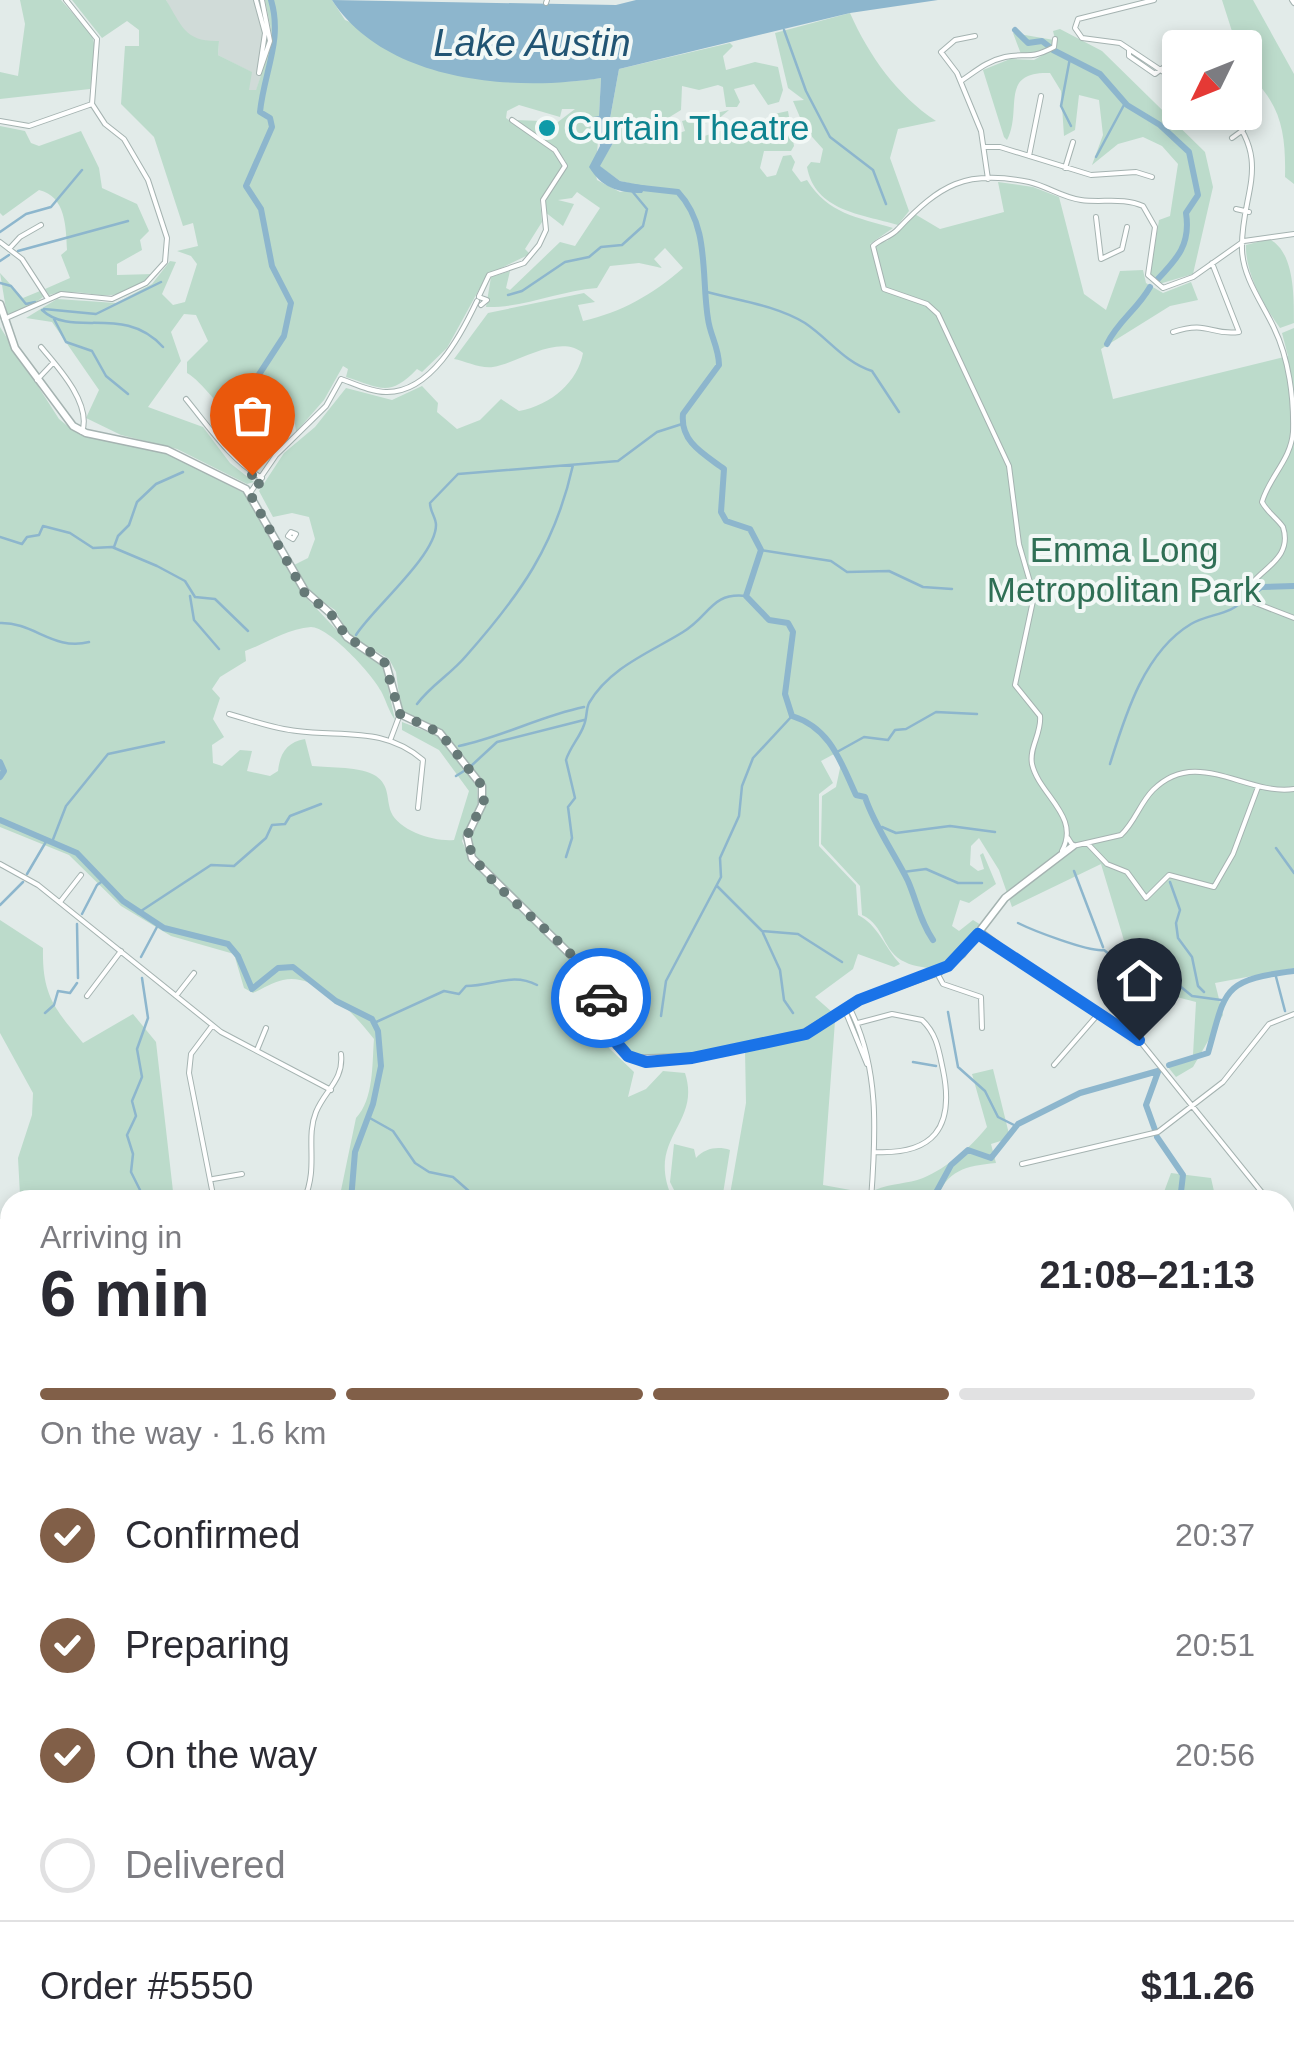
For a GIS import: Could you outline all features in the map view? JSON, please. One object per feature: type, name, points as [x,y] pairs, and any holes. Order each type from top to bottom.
[{"type":"street","points":[[4,320],[62,294],[112,299],[146,283],[162,269],[167,257],[167,238],[148,180],[124,139],[98,117],[92,104],[97,38],[66,0]]},
{"type":"street","points":[[259,0],[270,35],[259,72],[265,32],[259,0]]},
{"type":"street","points":[[1154,0],[1078,19],[1074,28],[1082,38],[1110,40],[1162,70]]},
{"type":"street","points":[[974,36],[954,40],[941,52],[961,81],[985,148],[988,179]]},
{"type":"street","points":[[961,81],[982,65],[1008,56],[1033,58],[1054,48],[1056,39]]},
{"type":"street","points":[[1029,156],[1040,96]]},
{"type":"street","points":[[0,121],[29,126],[92,104]]},
{"type":"street","points":[[250,494],[276,455],[326,406],[341,378],[382,392],[402,390],[422,377],[453,346],[489,275],[524,264],[539,246],[546,232],[543,200],[565,166],[555,150],[512,120]]},
{"type":"street","points":[[1232,138],[1243,130],[1253,160],[1245,262],[1258,302],[1283,351],[1293,425],[1286,459],[1262,502],[1284,529],[1286,548],[1278,562],[1252,582],[1247,592],[1253,602],[1294,618]]},
{"type":"street","points":[[1065,168],[1074,142]]},
{"type":"street","points":[[985,148],[1029,156],[1096,176],[1130,172],[1152,177]]},
{"type":"street","points":[[1096,176],[1101,259],[1122,249],[1127,227]]},
{"type":"street","points":[[1073,846],[1065,820],[1032,766],[1040,716],[1015,685],[1034,596],[1019,544],[1009,466],[938,314],[927,304],[887,293],[872,250],[935,192],[962,181],[988,179],[1034,183],[1077,200],[1133,202],[1150,212],[1155,227],[1147,271],[1153,284],[1171,287],[1244,241],[1294,234]]},
{"type":"street","points":[[1236,209],[1249,212]]},
{"type":"street","points":[[10,249],[20,237],[42,225]]},
{"type":"street","points":[[0,242],[28,266],[48,299]]},
{"type":"street","points":[[1173,332],[1197,324],[1226,334],[1239,332],[1220,279],[1210,264]]},
{"type":"street","points":[[0,304],[15,348],[60,414],[82,432],[167,450],[250,494],[304,592],[331,614],[347,637],[384,661],[400,714],[390,739]]},
{"type":"street","points":[[40,347],[76,394],[85,422],[82,432]]},
{"type":"street","points":[[37,380],[53,363]]},
{"type":"street","points":[[186,399],[234,461],[263,479]]},
{"type":"street","points":[[279,544],[288,537]]},
{"type":"street","points":[[229,714],[284,730],[368,732],[390,739],[423,760],[418,808]]},
{"type":"street","points":[[400,714],[440,733],[480,783],[484,800],[467,836],[470,854],[586,970],[615,1041],[628,1056],[665,1061],[796,1036],[846,1006],[937,973],[953,963],[1005,898],[1062,851],[1121,835],[1153,790],[1187,772],[1208,770],[1258,787],[1294,789]]},
{"type":"street","points":[[1086,843],[1107,864],[1127,872],[1146,898],[1169,874],[1214,886],[1233,854],[1258,787]]},
{"type":"street","points":[[1062,851],[1068,838]]},
{"type":"street","points":[[0,864],[60,902],[212,1026],[331,1090]]},
{"type":"street","points":[[60,902],[81,874]]},
{"type":"street","points":[[979,932],[1145,1045],[1260,1190]]},
{"type":"street","points":[[87,996],[121,951]]},
{"type":"street","points":[[176,996],[194,972]]},
{"type":"street","points":[[937,973],[943,984],[981,997],[982,1028]]},
{"type":"street","points":[[846,1006],[858,1023],[870,1073],[872,1190]]},
{"type":"street","points":[[846,1006],[870,1073]]},
{"type":"street","points":[[1054,1065],[1100,1012]]},
{"type":"street","points":[[858,1023],[892,1014],[922,1020],[936,1039],[946,1087],[944,1120],[930,1139],[905,1152],[874,1152]]},
{"type":"street","points":[[976,1014],[984,1014]]},
{"type":"street","points":[[1022,1164],[1158,1132],[1230,1075],[1261,1030],[1294,1014]]},
{"type":"street","points":[[212,1026],[191,1054],[188,1073],[213,1190]]},
{"type":"street","points":[[257,1050],[266,1028]]},
{"type":"street","points":[[307,1190],[314,1166],[314,1120],[340,1072],[340,1054]]},
{"type":"street","points":[[212,1179],[242,1174]]},
{"type":"shaded area","points":[[166,0],[265,0],[273,39],[256,91],[249,90],[247,83],[251,72],[218,55],[219,41],[200,42],[181,30]]},
{"type":"green space","points":[[20,0],[61,0],[92,35],[96,51],[90,89],[0,99],[0,72],[18,76],[25,24]]},
{"type":"green space","name":"Emma Long Metropolitan Park","points":[[72,0],[166,0],[186,31],[199,39],[219,41],[218,55],[252,72],[249,90],[256,90],[273,39],[265,0],[332,0],[345,20],[439,59],[499,77],[564,82],[601,78],[599,117],[589,118],[598,140],[597,180],[620,192],[646,187],[620,181],[599,166],[613,143],[609,124],[619,69],[730,43],[733,46],[723,56],[726,70],[755,62],[778,67],[783,90],[779,102],[768,105],[754,84],[734,89],[740,102],[737,107],[726,107],[723,87],[718,85],[699,90],[682,86],[681,110],[660,123],[645,117],[630,135],[632,140],[645,135],[648,140],[656,132],[673,135],[685,131],[682,121],[729,110],[716,121],[698,125],[698,138],[752,121],[764,123],[774,114],[788,111],[794,146],[791,151],[764,151],[760,168],[767,177],[776,175],[783,156],[791,155],[795,162],[792,170],[824,200],[844,213],[893,228],[870,244],[887,241],[913,213],[940,229],[1004,212],[998,182],[1033,187],[1059,197],[1084,294],[1106,310],[1120,271],[1143,270],[1146,283],[1163,293],[1191,282],[1198,300],[1170,306],[1101,349],[1113,399],[1288,356],[1282,333],[1294,328],[1294,968],[1215,983],[1223,1015],[1193,1067],[1176,1077],[1168,1067],[1193,1055],[1196,1002],[1138,987],[1101,864],[1012,907],[999,870],[979,838],[971,846],[970,865],[978,871],[984,869],[980,855],[983,853],[996,884],[969,903],[960,900],[952,926],[959,931],[973,920],[981,925],[957,957],[937,970],[909,964],[897,958],[875,925],[862,915],[860,886],[821,844],[822,796],[836,787],[842,759],[834,754],[821,761],[833,783],[819,794],[819,846],[856,885],[858,915],[876,930],[900,964],[894,967],[858,954],[853,969],[815,997],[832,1012],[803,1033],[703,1054],[640,1059],[622,1048],[601,990],[584,963],[472,853],[469,836],[486,804],[485,785],[447,735],[401,711],[396,672],[389,659],[349,635],[335,610],[305,590],[292,566],[308,558],[315,539],[309,517],[292,513],[273,517],[259,491],[284,453],[315,427],[346,388],[392,400],[422,386],[438,403],[437,412],[457,429],[480,420],[501,399],[519,411],[542,403],[569,382],[583,353],[562,346],[488,367],[454,359],[488,313],[584,293],[595,302],[578,305],[583,321],[636,301],[683,268],[665,248],[654,259],[662,268],[639,263],[610,266],[597,288],[486,307],[491,277],[510,271],[506,288],[510,290],[560,242],[575,246],[600,208],[577,192],[572,198],[558,200],[574,204],[563,226],[545,212],[547,199],[566,162],[556,148],[514,120],[542,121],[540,134],[550,137],[554,125],[575,109],[562,109],[560,117],[519,105],[507,111],[506,118],[553,152],[563,166],[540,201],[542,222],[525,249],[530,254],[487,275],[447,348],[422,372],[417,369],[399,384],[384,388],[346,377],[348,369],[343,366],[324,400],[296,432],[292,399],[227,416],[187,373],[187,362],[208,341],[196,315],[184,314],[171,332],[181,361],[148,407],[203,427],[230,463],[254,482],[247,484],[177,449],[121,435],[86,418],[99,390],[52,322],[26,318],[57,299],[116,303],[152,284],[170,261],[176,262],[162,294],[173,305],[185,302],[197,264],[191,256],[177,251],[198,246],[193,223],[183,226],[154,137],[121,104],[125,46],[139,46],[139,30],[127,21],[102,38]]},
{"type":"green space","points":[[1222,0],[1253,0],[1294,74],[1294,184],[1285,177],[1279,119],[1262,89],[1262,30],[1232,30]]},
{"type":"green space","points":[[850,13],[886,73],[936,121],[898,129],[890,158],[909,211],[898,225],[842,208],[819,193],[807,167],[811,162],[820,163],[823,149],[805,129],[793,101],[804,100],[788,88],[775,33]]},
{"type":"green space","points":[[1060,29],[1102,51],[1162,110],[1162,130],[1183,130],[1205,152],[1213,187],[1193,274],[1159,284],[1150,274],[1159,220],[1170,216],[1178,164],[1162,146],[1143,137],[1118,144],[1092,165],[1103,135],[1099,100],[1079,95],[1075,130],[1064,136],[1061,91],[1050,73],[1034,74],[1018,85],[1011,128],[1007,140],[1004,137],[983,70],[1010,59],[1034,60],[1057,47],[1053,31]]},
{"type":"green space","points":[[1013,33],[1054,40],[1052,47],[1032,56],[1021,54]]},
{"type":"green space","points":[[0,126],[25,131],[31,143],[39,146],[81,131],[99,168],[102,188],[137,204],[149,231],[140,240],[142,250],[117,264],[117,275],[154,274],[138,286],[112,295],[49,295],[45,289],[70,278],[61,255],[67,250],[63,214],[55,199],[39,190],[3,216],[0,213]]},
{"type":"green space","points":[[1269,239],[1288,263],[1293,287],[1294,323],[1280,328],[1257,289],[1247,256],[1246,245]]},
{"type":"green space","points":[[0,273],[23,298],[40,291],[43,297],[27,309],[7,315]]},
{"type":"green space","points":[[0,327],[59,419],[75,432],[165,452],[246,494],[301,592],[344,638],[383,664],[395,720],[369,674],[319,629],[294,630],[245,651],[246,661],[220,677],[212,689],[220,698],[213,719],[224,737],[212,745],[213,763],[222,766],[240,750],[252,751],[247,771],[270,776],[278,771],[286,749],[305,739],[312,766],[354,769],[376,776],[386,788],[391,812],[402,825],[428,837],[454,840],[469,791],[439,750],[402,730],[402,722],[439,736],[477,784],[478,807],[462,841],[472,864],[570,958],[593,994],[609,1048],[634,1072],[628,1097],[646,1089],[663,1071],[685,1073],[686,1106],[665,1161],[670,1190],[341,1190],[356,1118],[366,1101],[372,1070],[374,1039],[357,1019],[309,982],[279,981],[253,993],[244,988],[234,954],[171,936],[121,906],[69,855],[0,827]]},
{"type":"green space","points":[[0,920],[43,948],[45,978],[52,1000],[83,1043],[133,1014],[156,1042],[173,1190],[20,1190],[18,1158],[32,1115],[33,1093],[0,1033]]},
{"type":"green space","points":[[835,1021],[823,1185],[850,1190],[731,1190],[746,1103],[745,1050],[795,1040]]},
{"type":"green space","points":[[993,1069],[1010,1138],[991,1144],[996,1163],[959,1171],[941,1190],[875,1190],[932,1174],[981,1135],[987,1127],[972,1074]]},
{"type":"green space","points":[[674,1144],[694,1149],[696,1158],[712,1149],[730,1150],[724,1190],[674,1190],[670,1182]]},
{"type":"green space","points":[[1171,1173],[1211,1178],[1214,1190],[1165,1190]]},
{"type":"water","name":"Lake Austin","points":[[332,0],[616,5],[636,0],[938,0],[850,13],[619,69],[609,124],[613,143],[600,166],[620,181],[646,186],[642,193],[611,188],[589,167],[600,146],[599,129],[590,128],[588,118],[599,116],[601,78],[529,83],[453,75],[384,49],[355,27]]},
{"type":"waterway","points":[[258,376],[284,336],[291,303],[272,266],[261,209],[246,186],[272,127],[270,118],[260,112],[274,42],[271,0]]},
{"type":"waterway","points":[[784,30],[806,91],[830,137],[873,170],[886,204]]},
{"type":"waterway","points":[[1015,30],[1028,43],[1042,41],[1051,48]]},
{"type":"waterway","points":[[1053,50],[1100,74],[1127,105],[1160,125],[1189,152],[1198,195],[1186,213],[1181,251],[1156,281]]},
{"type":"waterway","points":[[1070,58],[1061,106],[1071,126]]},
{"type":"waterway","points":[[1096,157],[1125,103]]},
{"type":"waterway","points":[[0,232],[26,214],[51,207],[82,170]]},
{"type":"waterway","points":[[633,187],[678,192],[688,205],[700,236],[708,319],[719,365],[683,414],[683,424],[689,440],[724,469],[721,512],[726,521],[750,529],[761,550],[746,596],[769,620],[788,623],[793,632],[785,694],[792,716],[825,738],[856,795],[865,797],[933,940]]},
{"type":"waterway","points":[[508,295],[522,291],[565,262],[589,257],[601,247],[622,245],[643,226],[647,209],[632,191]]},
{"type":"waterway","points":[[18,251],[128,221]]},
{"type":"waterway","points":[[0,261],[9,255]]},
{"type":"waterway","points":[[44,309],[96,314],[161,282]]},
{"type":"waterway","points":[[0,283],[11,286],[26,304],[35,302]]},
{"type":"waterway","points":[[1107,344],[1150,287]]},
{"type":"waterway","points":[[707,292],[770,308],[805,323],[845,356],[872,371],[899,412]]},
{"type":"waterway","points":[[42,310],[68,322],[132,327],[163,347]]},
{"type":"waterway","points":[[54,319],[66,342],[92,351],[106,376],[128,394]]},
{"type":"waterway","points":[[356,635],[426,552],[436,525],[430,503],[458,474],[618,461],[657,432],[682,424]]},
{"type":"waterway","points":[[417,704],[466,656],[519,590],[556,520],[573,465]]},
{"type":"waterway","points":[[114,547],[129,525],[137,502],[156,484],[183,472]]},
{"type":"waterway","points":[[0,537],[22,544],[27,537],[39,535],[43,526],[70,533],[93,548],[112,547],[185,581],[195,597],[215,599],[248,631]]},
{"type":"waterway","points":[[761,550],[831,561],[847,572],[889,571],[923,587],[952,589]]},
{"type":"waterway","points":[[1250,595],[1261,587],[1294,586]]},
{"type":"waterway","points":[[190,596],[194,620],[219,649]]},
{"type":"waterway","points":[[566,857],[572,838],[568,807],[575,798],[566,760],[585,722],[589,703],[620,670],[692,626],[718,601],[746,596]]},
{"type":"waterway","points":[[1110,764],[1138,686],[1161,651],[1191,624],[1233,608],[1246,598]]},
{"type":"waterway","points":[[0,623],[65,643],[89,642]]},
{"type":"waterway","points":[[459,746],[584,707]]},
{"type":"waterway","points":[[837,752],[864,737],[888,740],[895,730],[906,729],[936,712],[977,714]]},
{"type":"waterway","points":[[661,1016],[666,981],[721,877],[720,858],[739,816],[742,786],[753,758],[792,716]]},
{"type":"waterway","points":[[471,766],[497,742],[584,720]]},
{"type":"waterway","points":[[52,842],[66,806],[108,754],[164,742]]},
{"type":"waterway","points":[[0,762],[4,771],[0,777]]},
{"type":"waterway","points":[[456,776],[464,771]]},
{"type":"waterway","points":[[138,913],[211,865],[234,866],[266,838],[272,825],[285,824],[290,816],[321,804]]},
{"type":"waterway","points":[[0,820],[77,853],[123,901],[164,928],[228,944],[238,956],[252,989],[278,968],[293,967],[336,1001],[372,1019],[378,1031],[381,1066],[373,1104],[355,1152],[352,1190]]},
{"type":"waterway","points":[[882,827],[896,833],[950,826],[995,832]]},
{"type":"waterway","points":[[27,874],[47,840]]},
{"type":"waterway","points":[[1276,848],[1294,873]]},
{"type":"waterway","points":[[903,872],[926,869],[958,883],[982,883]]},
{"type":"waterway","points":[[1074,871],[1103,947]]},
{"type":"waterway","points":[[82,914],[97,885],[104,880]]},
{"type":"waterway","points":[[0,905],[23,882]]},
{"type":"waterway","points":[[1170,882],[1180,910],[1176,923],[1178,938],[1192,957],[1198,986],[1204,992]]},
{"type":"waterway","points":[[717,886],[762,931],[798,934],[842,962]]},
{"type":"waterway","points":[[1018,923],[1073,944],[1104,950],[1135,975],[1175,982],[1192,996],[1221,1000]]},
{"type":"waterway","points":[[77,924],[78,978]]},
{"type":"waterway","points":[[141,957],[158,925]]},
{"type":"waterway","points":[[763,933],[780,970],[784,1000],[793,1013]]},
{"type":"waterway","points":[[1169,1065],[1208,1053],[1224,1002],[1239,985],[1294,971]]},
{"type":"waterway","points":[[1275,973],[1285,1011]]},
{"type":"waterway","points":[[140,1190],[131,1172],[133,1154],[127,1135],[136,1116],[132,1101],[142,1077],[137,1049],[148,1018],[142,978]]},
{"type":"waterway","points":[[374,1023],[444,991],[459,994],[466,986],[511,980],[537,985]]},
{"type":"waterway","points":[[45,1013],[54,1005],[58,991],[70,993],[77,983]]},
{"type":"waterway","points":[[948,1012],[958,1067],[985,1091],[998,1117],[1016,1126]]},
{"type":"waterway","points":[[913,1062],[936,1066]]},
{"type":"waterway","points":[[937,1190],[951,1165],[968,1150],[991,1158],[1018,1124],[1080,1093],[1158,1071]]},
{"type":"waterway","points":[[1155,1130],[1146,1105],[1158,1072]]},
{"type":"waterway","points":[[368,1117],[393,1131],[415,1163],[429,1172],[453,1177],[468,1190]]},
{"type":"waterway","points":[[1157,1137],[1183,1175],[1181,1190]]},
{"type":"way so far","points":[[252,475],[263,479],[250,494],[299,584],[331,614],[347,637],[384,661],[400,714],[440,733],[480,783],[484,800],[467,836],[468,850],[475,862],[576,958],[601,998]]},
{"type":"place","name":"Curtain Theatre","points":[[547,128]]},
{"type":"route","points":[[601,998],[615,1041],[628,1056],[646,1062],[692,1058],[806,1034],[859,1000],[948,966],[978,934],[1139,1040]]}]
